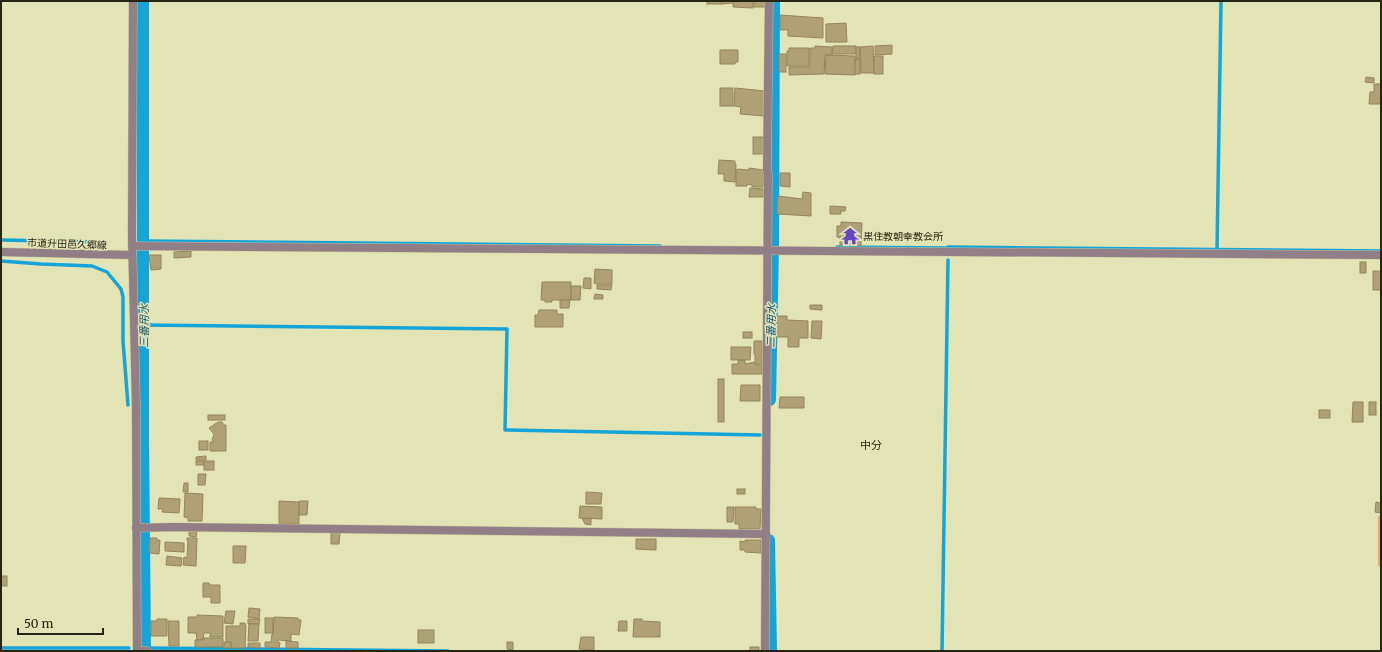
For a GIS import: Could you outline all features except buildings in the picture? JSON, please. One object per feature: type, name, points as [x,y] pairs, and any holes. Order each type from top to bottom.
[{"type":"street","points":[[133,1],[132,255],[136,405],[142,528],[137,651],[147,651]]},
{"type":"street","points":[[765,651],[771,251],[767,170],[769,1]]},
{"type":"street","points":[[132,246],[229,248],[319,247],[1381,255]]},
{"type":"street","name":"市道升田邑久郷線","points":[[1,252],[132,255]]},
{"type":"street","points":[[142,528],[766,534]]},
{"type":"green space","points":[[1378,516],[1381,516],[1381,566],[1378,566]]},
{"type":"waterway","name":"三番用水","points":[[143,1],[143,433],[145,651]]},
{"type":"waterway","name":"二番用水","points":[[770,400],[773,247],[774,1]]},
{"type":"waterway","points":[[1217,250],[1221,1]]},
{"type":"waterway","points":[[1,240],[100,242]]},
{"type":"waterway","points":[[143,241],[660,246]]},
{"type":"waterway","points":[[837,247],[948,248]]},
{"type":"waterway","points":[[948,247],[1381,251]]},
{"type":"waterway","points":[[942,651],[948,260]]},
{"type":"waterway","points":[[1,261],[92,266],[107,272],[121,289],[123,297],[123,341],[128,405]]},
{"type":"waterway","points":[[143,325],[507,329],[505,430],[760,435]]},
{"type":"waterway","name":"二番用水","points":[[769,540],[771,651]]},
{"type":"waterway","points":[[1,648],[129,648]]},
{"type":"waterway","points":[[145,648],[448,651]]},
{"type":"place","name":"黒住教朝幸教会所","points":[[850,236]]},
{"type":"district","name":"中分","points":[[871,445]]}]
